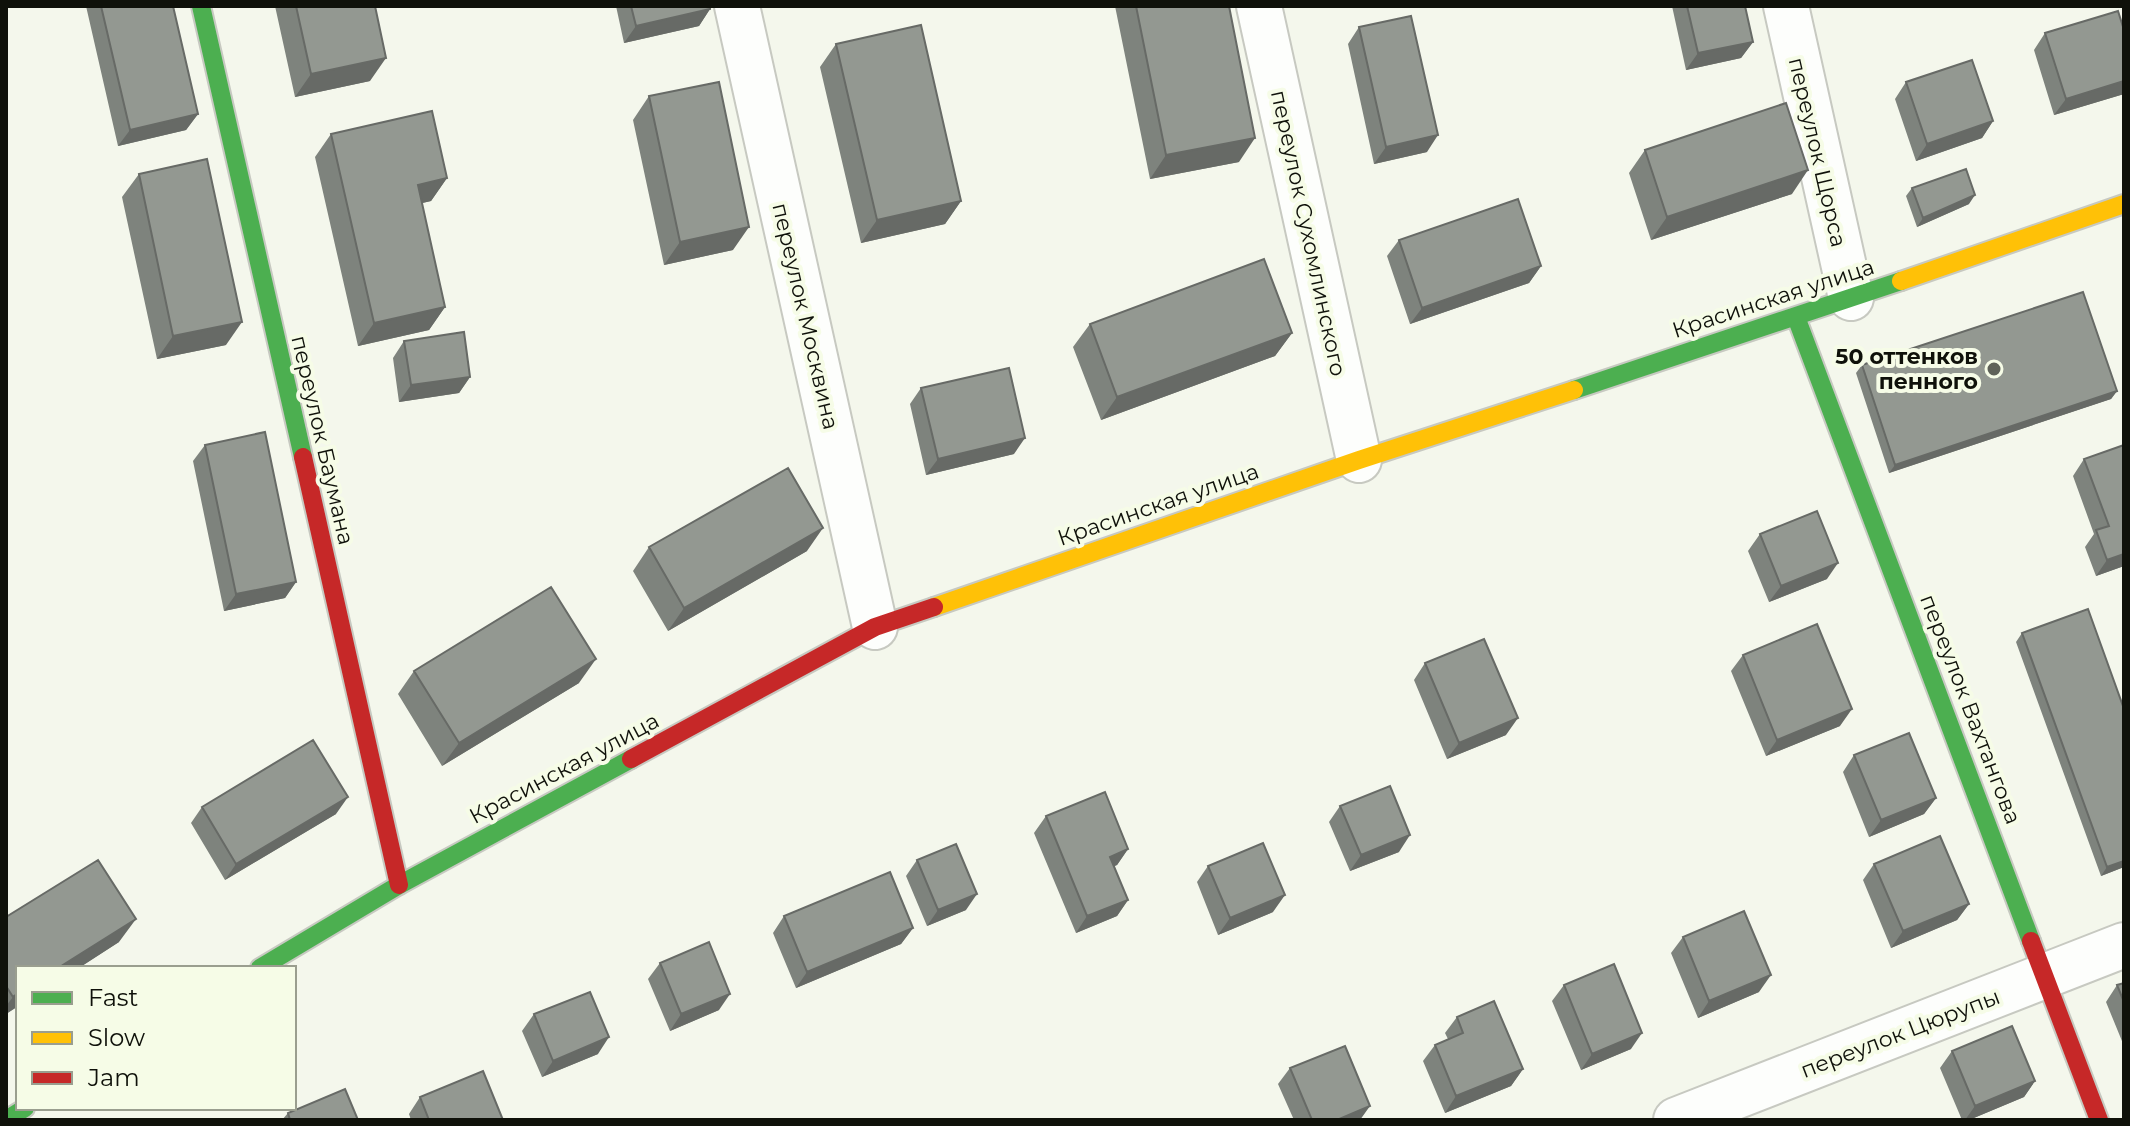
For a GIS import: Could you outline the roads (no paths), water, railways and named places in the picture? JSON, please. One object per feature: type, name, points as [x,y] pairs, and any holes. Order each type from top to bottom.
[{"type":"main road","name":"переулок Баумана","points":[[201,6],[399,885]]},
{"type":"main road","name":"Красинская улица","points":[[263,966],[399,885],[875,627],[1359,460],[1796,317],[2124,204]]},
{"type":"main road","name":"переулок Вахтангова","points":[[1796,317],[2099,1120]]},
{"type":"street","name":"переулок Москвина","points":[[737,6],[875,627]]},
{"type":"street","name":"переулок Сухомлинского","points":[[1259,6],[1359,460]]},
{"type":"street","name":"переулок Щорса","points":[[1786,6],[1851,298]]},
{"type":"street","name":"переулок Цюрупы","points":[[1676,1120],[2124,945]]},
{"type":"place","name":"50 оттенков пенного","points":[[1994,369]]}]
